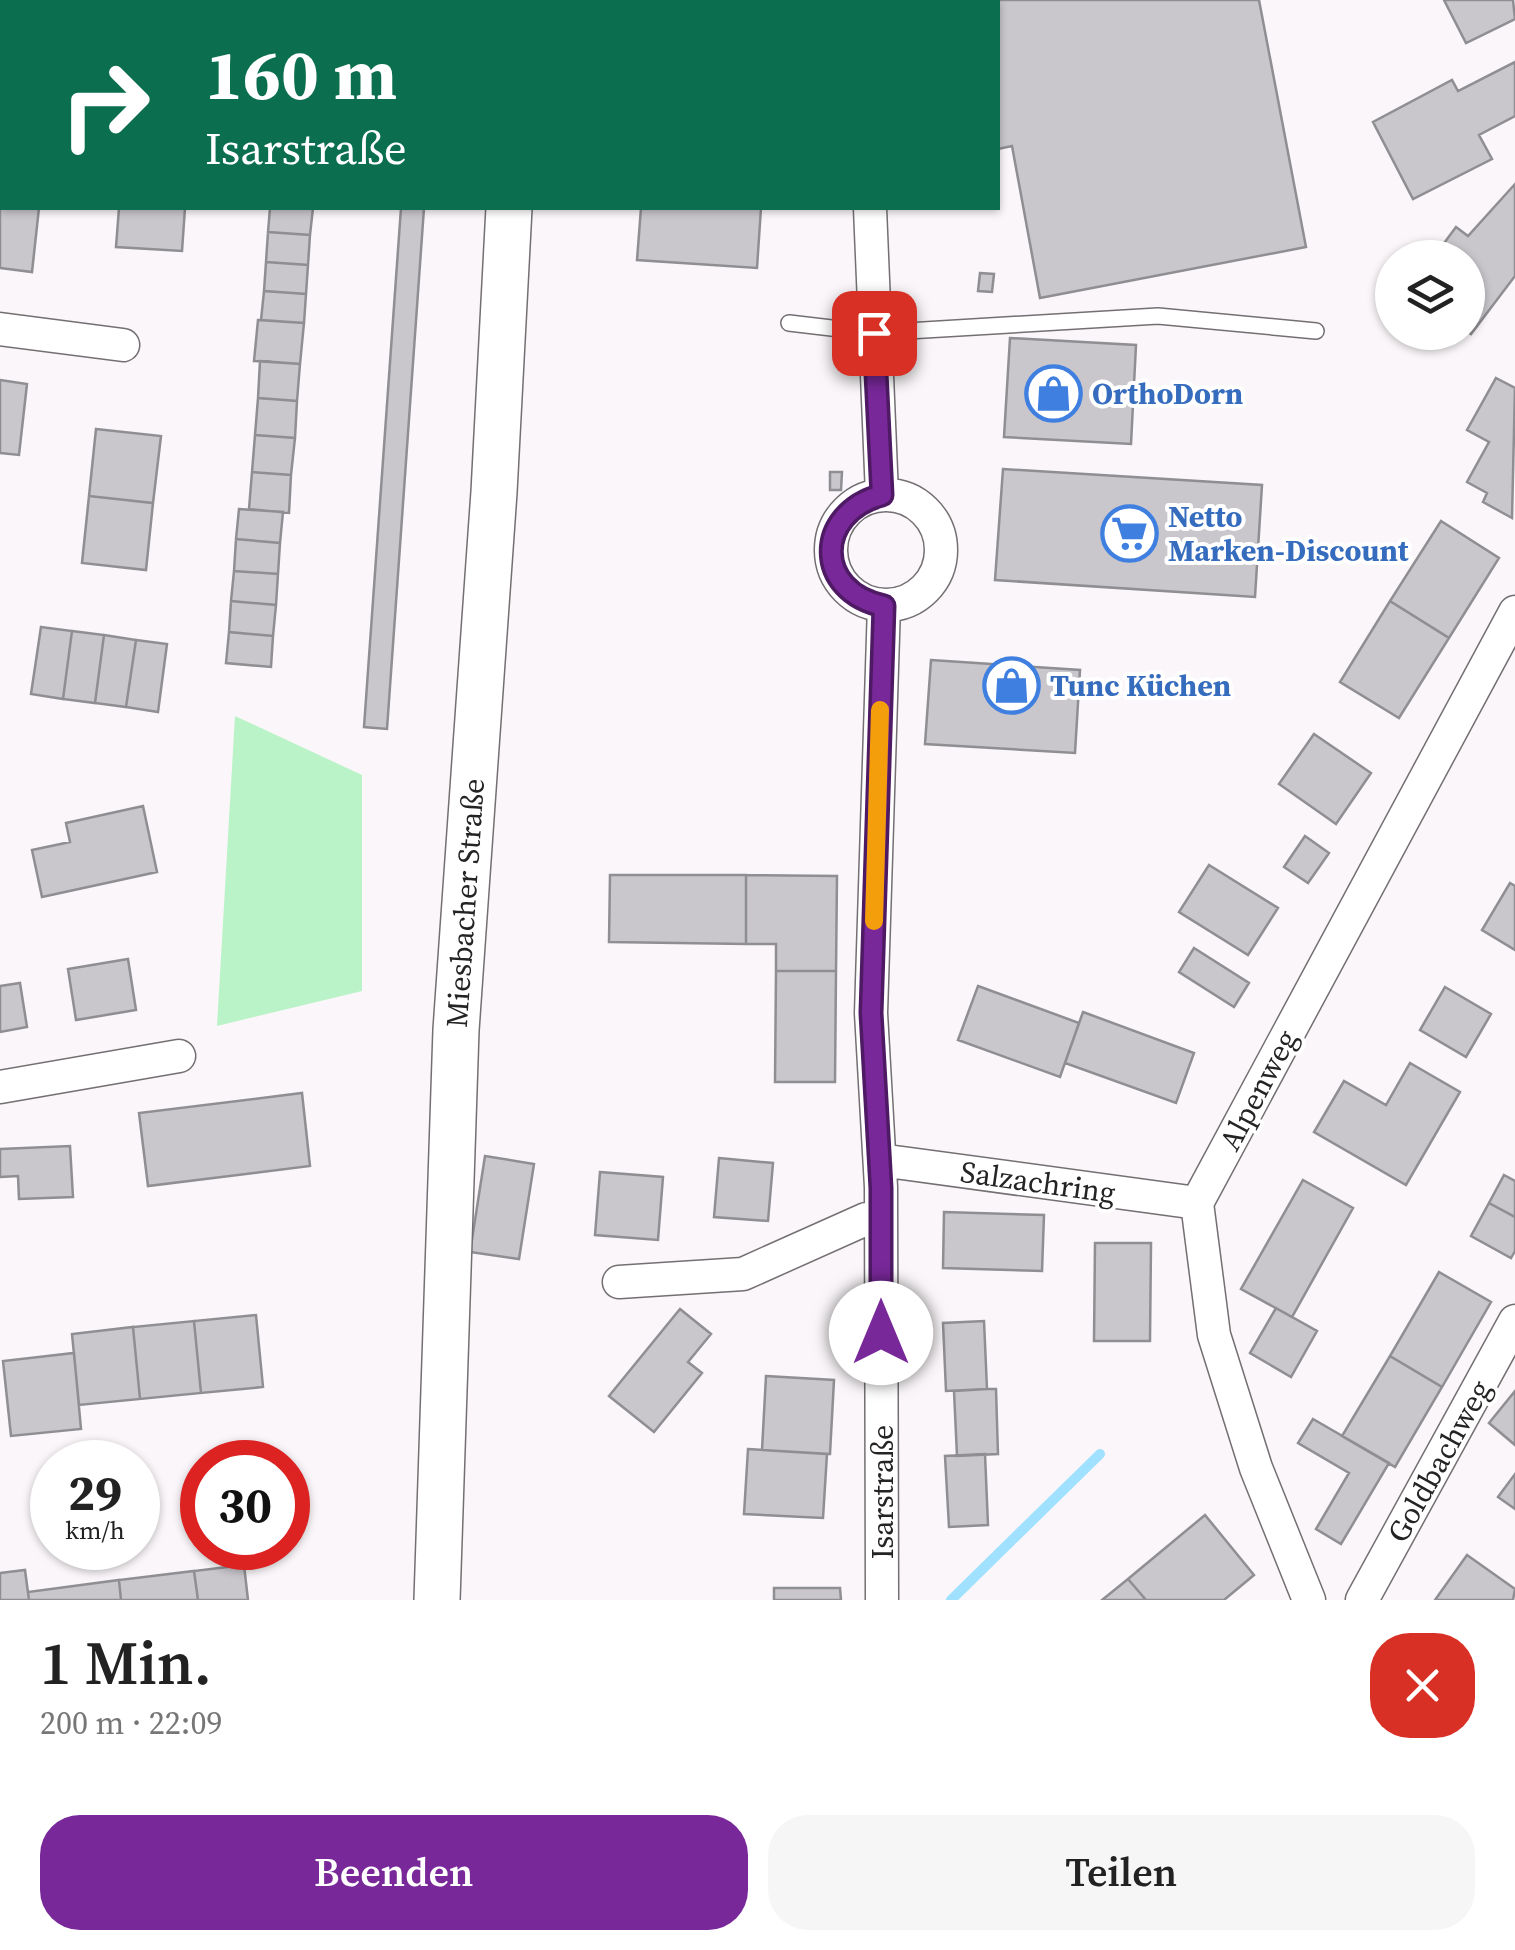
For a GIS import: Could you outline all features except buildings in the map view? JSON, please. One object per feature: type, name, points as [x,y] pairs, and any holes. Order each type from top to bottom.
[{"type":"main road","name":"Miesbacher Straße","points":[[438,1600],[456,1030],[494,492],[509,210]]},
{"type":"street","points":[[870,210],[882,495]]},
{"type":"street","points":[[0,329],[123,345]]},
{"type":"street","points":[[882,495],[916,504],[938,531],[941,549],[938,567],[918,595],[884,606],[866,602],[838,578],[831,542],[848,510],[882,495]]},
{"type":"street","name":"Isarstraße","points":[[882,1600],[880,1160],[871,1013],[884,606]]},
{"type":"street","name":"Alpenweg","points":[[1197,1202],[1515,612]]},
{"type":"street","points":[[0,1087],[179,1056]]},
{"type":"street","name":"Salzachring","points":[[880,1160],[1197,1202]]},
{"type":"street","points":[[1197,1202],[1214,1335],[1256,1468],[1309,1600]]},
{"type":"street","points":[[619,1282],[743,1274],[866,1219],[881,1219]]},
{"type":"street","name":"Goldbachweg","points":[[1362,1600],[1515,1321]]},
{"type":"lane","points":[[788,322],[874,333],[1158,316],[1316,331]]},
{"type":"green space","points":[[235,716],[362,775],[362,991],[217,1026]]},
{"type":"waterway","points":[[951,1600],[1100,1454]]},
{"type":"slow traffic","points":[[874,921],[880,710]]},
{"type":"place","name":"OrthoDorn","points":[[1053,393]]},
{"type":"place","name":"Netto Marken-Discount","points":[[1129,533]]},
{"type":"place","name":"Tunc Küchen","points":[[1011,685]]},
{"type":"route","points":[[874,333],[882,495],[848,510],[831,542],[838,578],[866,602],[884,606],[871,1013],[881,1188],[881,1333]]}]
